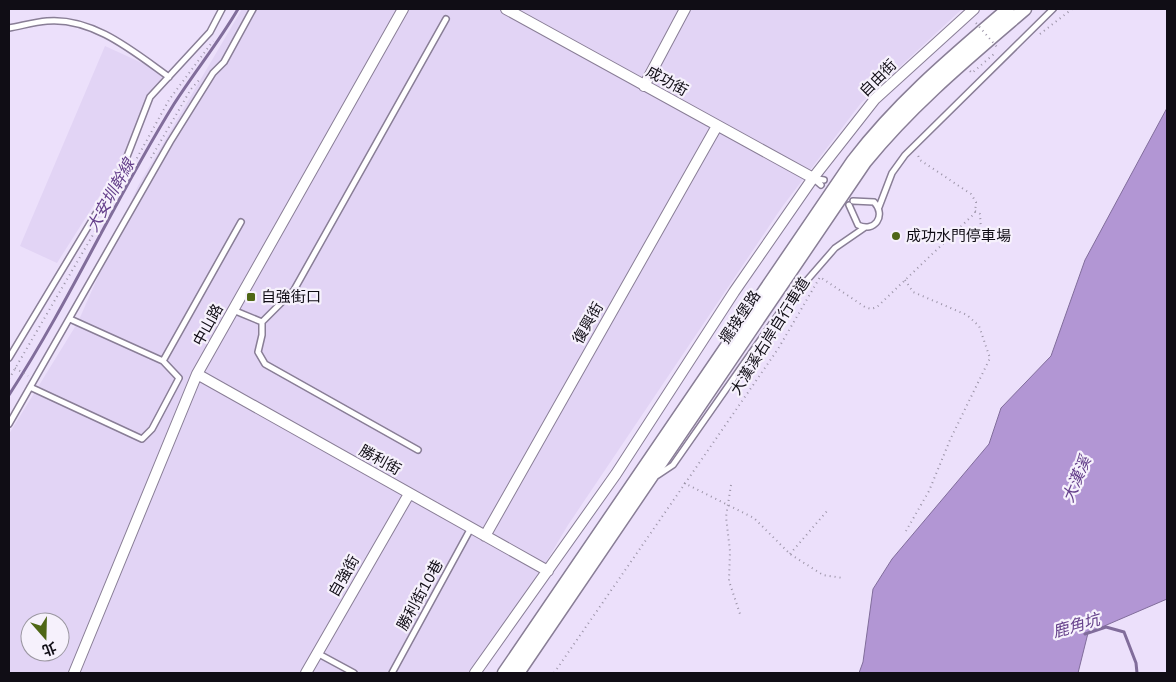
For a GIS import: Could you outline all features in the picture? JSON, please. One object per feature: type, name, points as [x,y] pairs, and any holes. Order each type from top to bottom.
[{"type":"street","name":"中山路","points":[[74,673],[197,374],[403,9]]},
{"type":"street","name":"成功街","points":[[506,9],[820,181]]},
{"type":"street","points":[[644,86],[685,9]]},
{"type":"street","name":"自由街","points":[[475,673],[616,474],[734,292],[820,181],[875,99],[974,9]]},
{"type":"street","name":"擺接堡路","points":[[504,673],[876,130],[907,98],[1008,9]]},
{"type":"street","name":"擺接堡路","points":[[518,673],[865,162],[888,133],[924,96],[1025,9]]},
{"type":"street","name":"復興街","points":[[485,536],[717,126]]},
{"type":"street","name":"勝利街","points":[[197,374],[548,571]]},
{"type":"street","name":"自強街","points":[[306,673],[409,494]]},
{"type":"lane","points":[[9,358],[121,172],[150,97],[210,32],[222,9]]},
{"type":"lane","points":[[9,424],[170,142],[213,73],[224,62],[253,9]]},
{"type":"lane","points":[[649,480],[673,465],[782,310],[835,248],[864,228],[872,227],[878,222],[880,215],[879,207],[892,173],[905,156],[1053,9]]},
{"type":"lane","points":[[418,450],[266,364],[258,352],[262,322],[294,290],[446,19]]},
{"type":"lane","points":[[9,28],[48,21],[83,25],[123,44],[169,77]]},
{"type":"lane","points":[[864,228],[858,225],[854,219],[851,203],[868,200],[879,207]]},
{"type":"lane","points":[[163,361],[241,222]]},
{"type":"lane","points":[[233,310],[262,322]]},
{"type":"lane","points":[[30,387],[142,439],[152,429],[179,378],[163,361],[70,318]]},
{"type":"lane","name":"勝利街10巷","points":[[392,673],[471,528]]},
{"type":"lane","points":[[317,653],[354,673]]},
{"type":"path","points":[[1033,39],[1072,9]]},
{"type":"path","points":[[976,23],[997,47]]},
{"type":"path","points":[[970,70],[972,73],[994,54]]},
{"type":"path","points":[[918,148],[917,154],[920,160],[972,194],[976,202],[975,211],[980,214],[981,230],[988,246]]},
{"type":"path","name":"大漢溪右岸自行車道","points":[[554,673],[778,349],[820,278],[871,309],[877,307],[975,211]]},
{"type":"path","points":[[905,280],[913,292],[968,315],[978,326],[990,358],[950,440],[929,491],[906,531]]},
{"type":"path","points":[[15,368],[28,376]]},
{"type":"path","points":[[684,483],[754,518],[790,554],[824,575],[843,578]]},
{"type":"path","points":[[731,485],[726,505],[730,551],[729,581],[741,617]]},
{"type":"path","points":[[790,554],[827,511]]},
{"type":"shaded area","points":[[242,9],[962,9],[861,103],[782,207],[568,525],[480,673],[9,673],[9,434],[78,322],[138,186]]},
{"type":"shaded area","points":[[105,46],[164,73],[116,170],[57,263],[20,246]]},
{"type":"water","name":"大漢溪","points":[[1167,108],[1167,599],[1088,633],[1078,673],[859,673],[863,662],[873,589],[892,559],[989,444],[1001,408],[1051,356],[1085,260]]},
{"type":"waterway","name":"大安圳幹線","points":[[9,395],[52,323],[152,140],[238,9]]},
{"type":"waterway","name":"鹿角坑","points":[[1085,634],[1106,627],[1124,632],[1136,663],[1137,673]]},
{"type":"place","name":"成功水門停車場","points":[[896,236]]},
{"type":"place","name":"自強街口","points":[[251,297]]}]
